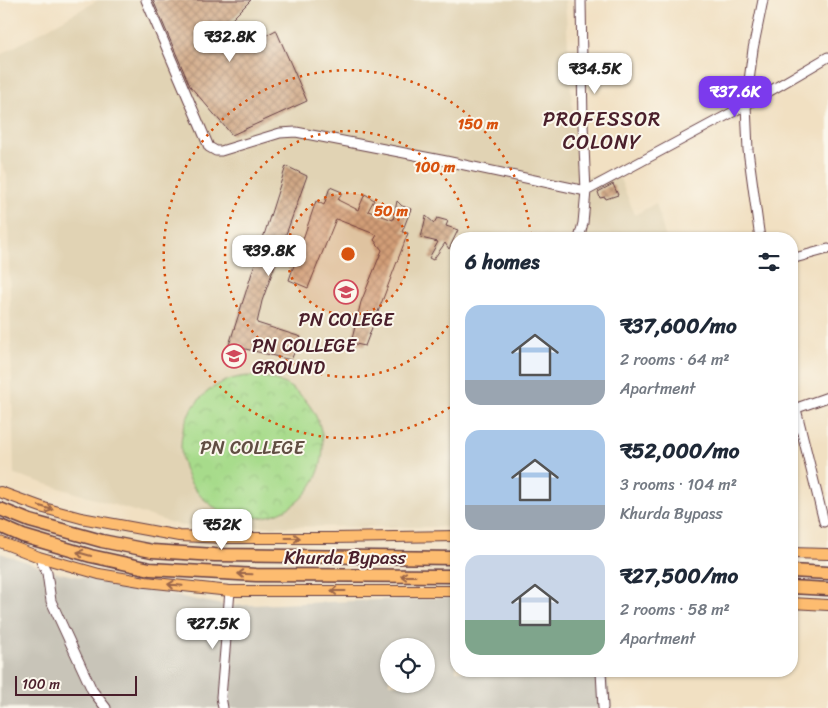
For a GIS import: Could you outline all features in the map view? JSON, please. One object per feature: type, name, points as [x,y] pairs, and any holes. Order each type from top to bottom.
[{"type":"highway","name":"Khurda Bypass","points":[[0,509],[30,521],[102,541],[152,551],[215,555],[450,558]]},
{"type":"highway","name":"Khurda Bypass","points":[[0,526],[23,536],[91,556],[150,569],[256,575],[450,576]]},
{"type":"highway","points":[[798,571],[828,573]]},
{"type":"highway","points":[[798,587],[828,588]]},
{"type":"main road","points":[[0,492],[44,508],[80,518],[179,536],[226,538],[450,536]]},
{"type":"main road","points":[[0,542],[39,557],[99,574],[146,582],[230,591],[450,591]]},
{"type":"main road","points":[[798,553],[828,554]]},
{"type":"main road","points":[[798,604],[828,606]]},
{"type":"street","points":[[146,0],[212,150],[221,151],[280,133],[296,132],[586,191],[746,105],[828,56]]},
{"type":"street","points":[[581,0],[586,191],[581,232]]},
{"type":"street","points":[[759,232],[748,150],[746,105],[753,49],[763,0]]},
{"type":"street","points":[[798,257],[828,249]]},
{"type":"street","points":[[798,408],[828,397]]},
{"type":"street","points":[[798,428],[824,522]]},
{"type":"street","points":[[39,557],[47,573],[51,601],[92,690],[106,708]]},
{"type":"street","points":[[224,708],[221,697],[230,591]]},
{"type":"street","points":[[601,677],[603,708]]},
{"type":"shaded area","name":"PN COLLEGE GROUND","points":[[98,0],[565,0],[577,177],[618,174],[635,215],[656,203],[664,232],[450,232],[450,527],[182,526],[14,474],[7,174],[0,161],[0,55]]},
{"type":"shaded area","points":[[0,553],[60,573],[228,606],[450,597],[450,677],[607,677],[612,708],[0,708]]},
{"type":"green space","name":"PN COLLEGE","points":[[252,376],[266,377],[279,381],[292,388],[302,397],[311,407],[318,420],[322,433],[322,461],[318,474],[311,487],[302,497],[292,506],[279,513],[266,517],[252,518],[238,517],[225,513],[212,506],[202,497],[193,487],[186,474],[182,461],[181,447],[182,433],[186,420],[193,407],[202,397],[212,388],[225,381],[238,377]]},
{"type":"building","points":[[153,0],[251,0],[227,24],[243,48],[276,30],[307,101],[232,135],[190,86]]},
{"type":"building","points":[[286,166],[307,176],[262,301],[257,323],[301,337],[291,360],[229,345]]},
{"type":"building","points":[[613,184],[618,195],[606,199],[605,197],[600,198],[598,192]]},
{"type":"building","points":[[330,187],[342,192],[338,200],[358,210],[365,194],[374,200],[368,211],[393,220],[397,201],[402,206],[411,209],[402,232],[408,233],[365,346],[351,343],[361,302],[382,250],[374,240],[377,235],[336,219],[308,288],[289,280],[316,201],[324,205]]},
{"type":"building","points":[[426,216],[434,223],[437,218],[448,221],[446,226],[458,230],[457,232],[450,232],[449,249],[445,243],[433,260],[429,258],[438,242],[421,238]]},
{"type":"place","name":"PN COLEGE","points":[[346,292]]},
{"type":"place","name":"PN COLLEGE GROUND","points":[[234,356]]},
{"type":"district","name":"PROFESSOR COLONY","points":[[602,130]]}]
